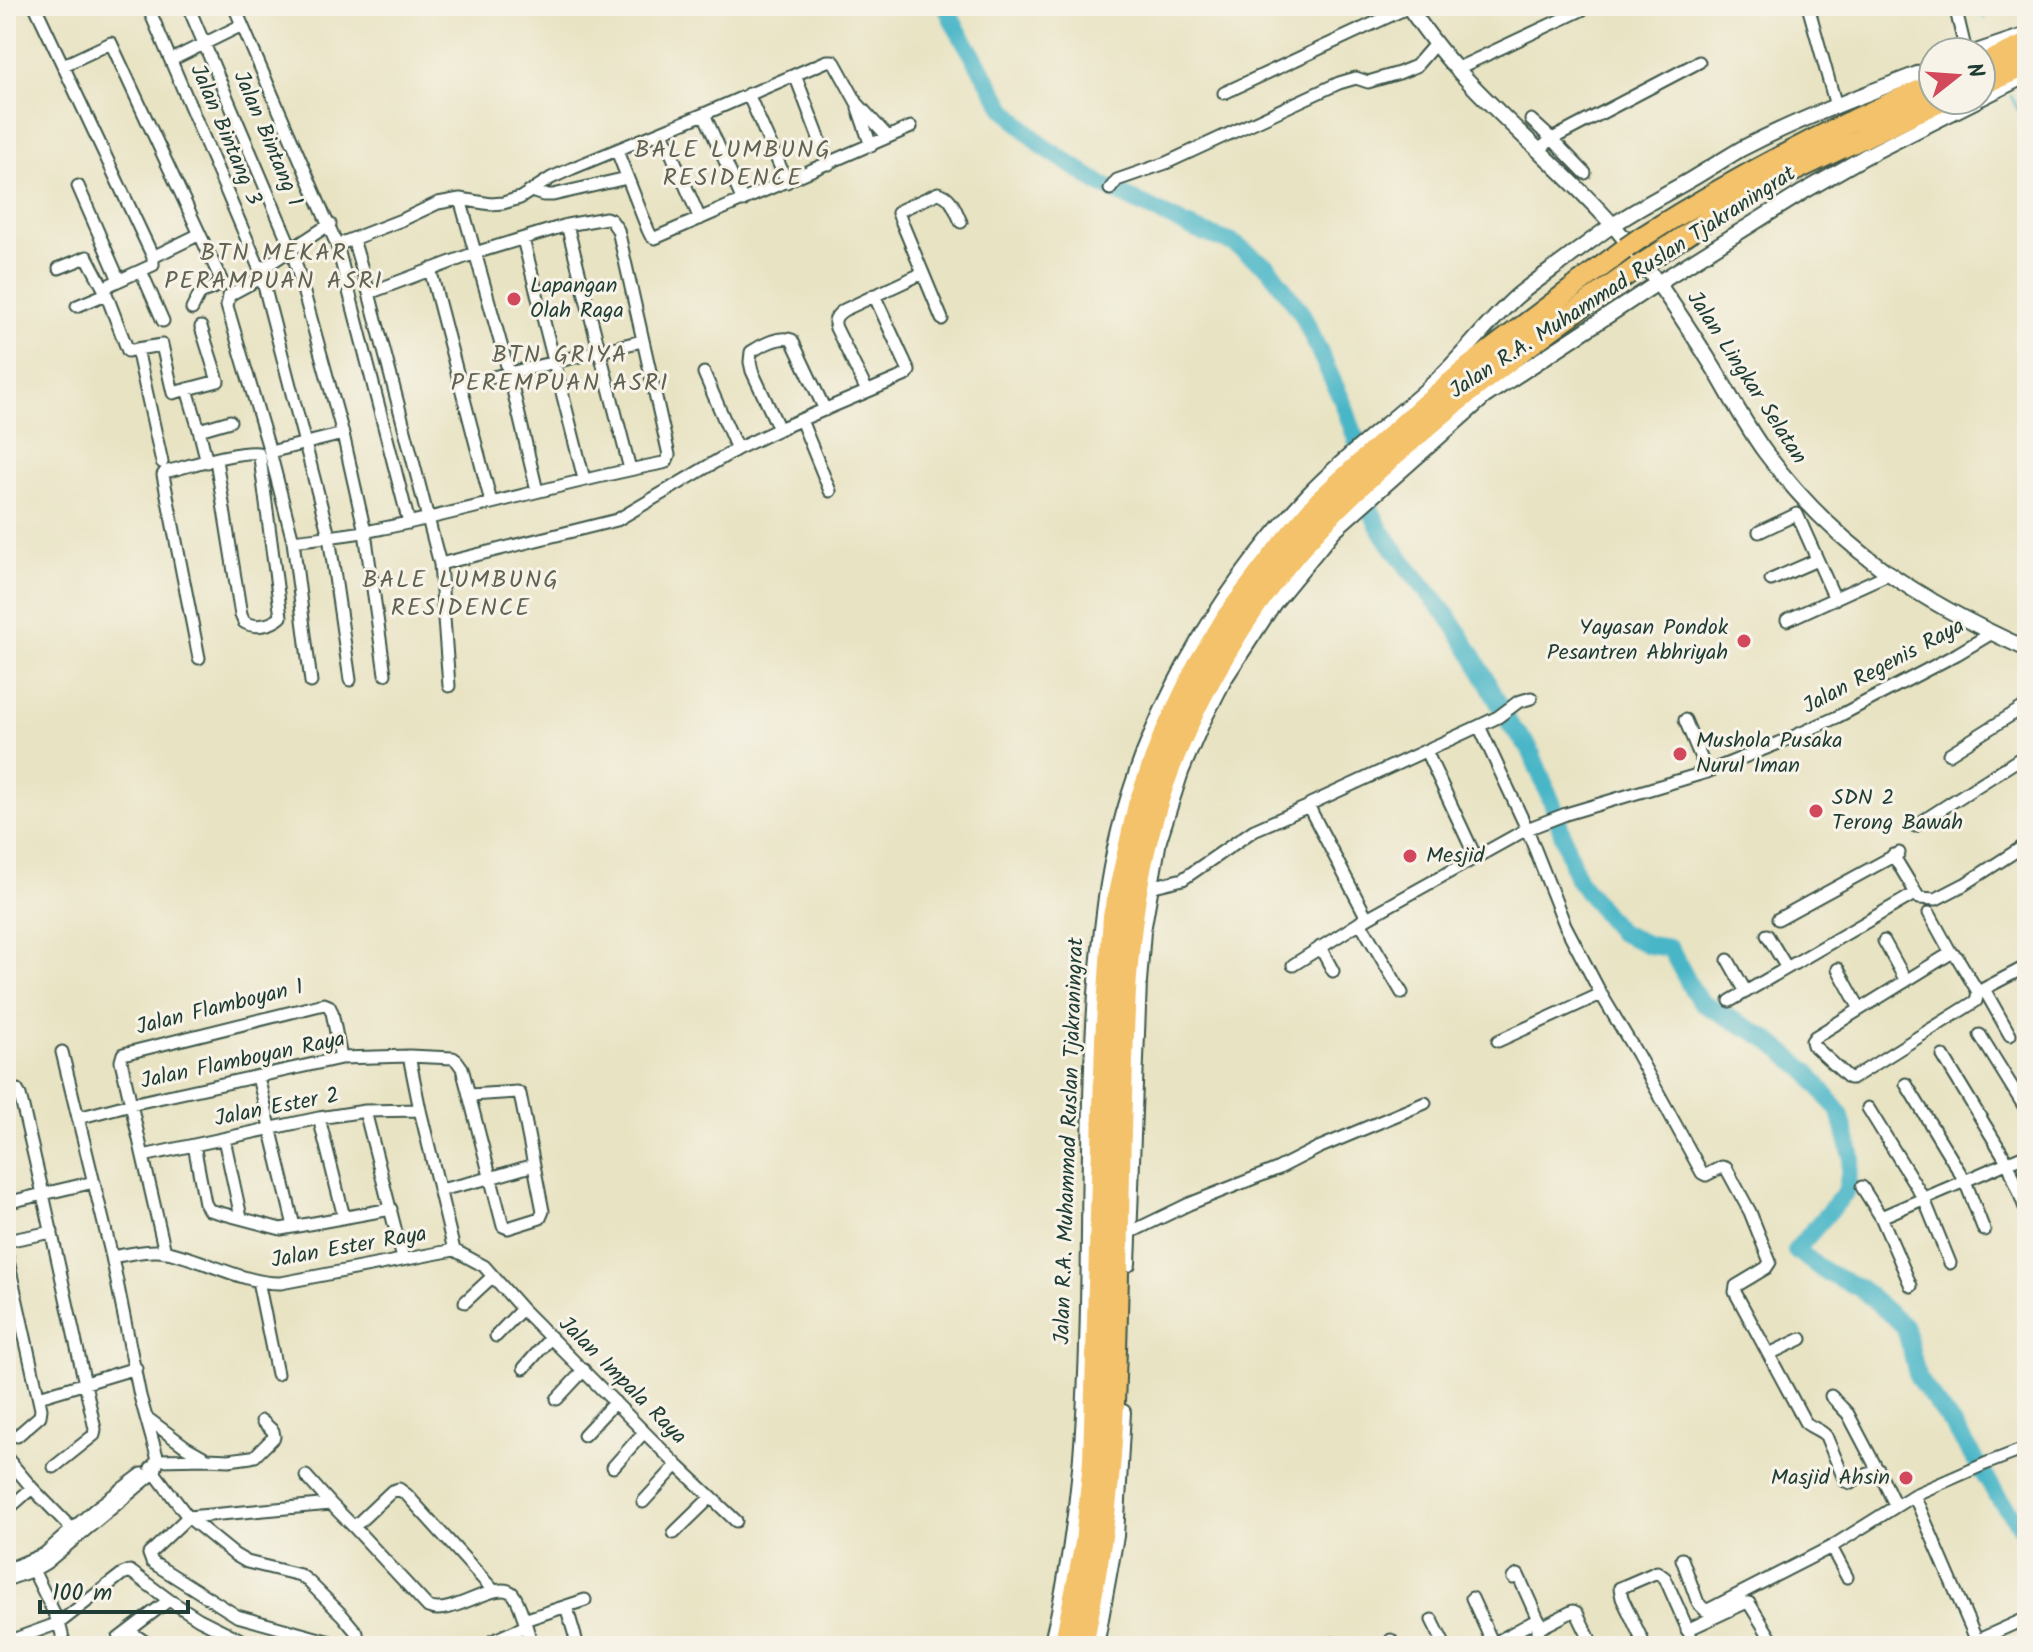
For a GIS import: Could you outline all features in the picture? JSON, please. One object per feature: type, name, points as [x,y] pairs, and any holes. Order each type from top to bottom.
[{"type":"highway","points":[[1997,58],[2027,44]]},
{"type":"highway","points":[[1997,78],[2027,65]]},
{"type":"highway","name":"Jalan R.A. Muhammad Ruslan Tjakraningrat","points":[[1083,1646],[1103,1538],[1112,1442],[1126,979],[1138,888],[1149,835],[1166,779],[1181,738],[1213,677],[1243,627],[1298,551],[1366,470],[1470,366],[1633,243],[1708,195],[1784,154],[1917,92]]},
{"type":"highway","name":"Jalan R.A. Muhammad Ruslan Tjakraningrat","points":[[1064,1646],[1085,1543],[1093,1461],[1105,1039],[1113,916],[1138,805],[1180,699],[1197,666],[1228,615],[1315,496],[1366,470],[1544,333],[1723,210],[1777,180],[1917,112]]},
{"type":"street","points":[[35,6],[153,257],[153,265],[109,285],[106,292],[77,306]]},
{"type":"street","name":"Jalan Bintang 1","points":[[188,6],[292,250],[343,434],[365,532],[385,674]]},
{"type":"street","points":[[234,6],[330,224],[409,523]]},
{"type":"street","points":[[1224,93],[1408,6]]},
{"type":"street","name":"Jalan Lingkar Selatan","points":[[1408,6],[1456,69],[1612,225],[1700,345],[1764,450],[1794,489],[1849,544],[1888,574],[1927,600],[2027,649]]},
{"type":"street","points":[[1456,69],[1590,6]]},
{"type":"street","points":[[1808,6],[1836,106]]},
{"type":"street","points":[[1955,6],[1962,36]]},
{"type":"street","name":"Jalan Bintang 3","points":[[148,7],[261,274],[329,536],[350,680]]},
{"type":"street","points":[[171,60],[242,25]]},
{"type":"street","points":[[1997,45],[2027,35]]},
{"type":"street","points":[[64,65],[111,43],[223,284],[200,293],[192,309]]},
{"type":"street","points":[[1110,189],[1117,180],[1166,163],[1339,83],[1356,78],[1368,82],[1416,66],[1435,44]]},
{"type":"street","points":[[337,245],[438,203],[460,199],[491,204],[520,198],[573,168],[827,61],[833,61],[857,103],[871,146]]},
{"type":"street","points":[[1539,150],[1552,139],[1699,62]]},
{"type":"street","name":"Jalan R.A. Muhammad Ruslan Tjakraningrat","points":[[1096,1646],[1116,1536],[1122,1459],[1139,982],[1150,887],[1159,840],[1181,772],[1225,678],[1274,603],[1334,530],[1366,470],[1439,378],[1518,295],[1612,225],[1742,149],[1917,74]]},
{"type":"street","points":[[795,75],[829,164]]},
{"type":"street","name":"Jalan R.A. Muhammad Ruslan Tjakraningrat","points":[[1997,90],[2027,75]]},
{"type":"street","points":[[748,94],[787,182]]},
{"type":"street","points":[[857,103],[888,137]]},
{"type":"street","points":[[704,114],[743,201]]},
{"type":"street","name":"Jalan R.A. Muhammad Ruslan Tjakraningrat","points":[[1366,470],[1803,192],[1945,116]]},
{"type":"street","points":[[1531,120],[1585,173]]},
{"type":"street","points":[[617,151],[653,238],[911,127]]},
{"type":"street","points":[[662,132],[700,219]]},
{"type":"street","points":[[531,191],[553,195],[627,178]]},
{"type":"street","points":[[78,186],[119,280]]},
{"type":"street","points":[[942,319],[899,212],[938,193],[947,196],[961,222]]},
{"type":"street","points":[[460,199],[509,373],[537,491]]},
{"type":"street","points":[[293,541],[409,523],[666,462],[669,455],[617,226],[611,220],[606,218],[567,225],[475,253],[369,293]]},
{"type":"street","points":[[311,682],[293,541],[227,306],[229,296],[330,224]]},
{"type":"street","points":[[567,225],[630,469]]},
{"type":"street","points":[[153,257],[200,234]]},
{"type":"street","points":[[353,239],[440,564],[449,686]]},
{"type":"street","points":[[523,239],[584,479]]},
{"type":"street","points":[[59,268],[87,257],[106,292],[128,351],[162,345],[173,393],[218,381],[201,327]]},
{"type":"street","points":[[430,269],[491,502]]},
{"type":"street","points":[[141,271],[163,321]]},
{"type":"street","points":[[867,391],[834,321],[839,313],[923,273]]},
{"type":"street","points":[[440,564],[617,520],[737,449],[906,375],[909,371],[874,295]]},
{"type":"street","points":[[779,429],[750,365],[751,352],[784,337],[792,340],[825,410]]},
{"type":"street","points":[[460,385],[642,341]]},
{"type":"street","points":[[137,349],[162,462]]},
{"type":"street","points":[[704,373],[737,449]]},
{"type":"street","points":[[187,389],[212,461],[241,615],[244,622],[255,626],[276,621],[281,614],[258,453],[254,452],[212,461],[165,472],[163,475],[199,658]]},
{"type":"street","points":[[801,420],[830,491]]},
{"type":"street","points":[[199,430],[230,421]]},
{"type":"street","points":[[270,452],[343,434]]},
{"type":"street","name":"Jalan R.A. Muhammad Ruslan Tjakraningrat","points":[[1051,1646],[1074,1531],[1081,1453],[1097,987],[1113,853],[1155,722],[1185,664],[1244,572],[1315,496]]},
{"type":"street","points":[[1759,532],[1797,514],[1835,599]]},
{"type":"street","points":[[1771,580],[1817,560]]},
{"type":"street","points":[[1787,620],[1888,574]]},
{"type":"street","name":"Jalan Regenis Raya","points":[[1293,965],[1364,920],[1527,829],[1566,814],[1707,772],[1837,717],[1992,633]]},
{"type":"street","points":[[1150,887],[1183,879],[1261,826],[1479,726],[1520,701],[1531,698]]},
{"type":"street","points":[[1949,754],[2027,705]]},
{"type":"street","points":[[1685,720],[1707,772]]},
{"type":"street","points":[[1479,726],[1527,829],[1565,925],[1601,994],[1701,1172],[1706,1175],[1726,1168],[1750,1212],[1770,1262],[1736,1286],[1734,1291],[1805,1422],[1826,1436],[1846,1482],[1851,1483],[1877,1469]]},
{"type":"street","points":[[1426,751],[1476,858]]},
{"type":"street","points":[[1915,826],[2027,754]]},
{"type":"street","points":[[1309,806],[1402,993]]},
{"type":"street","points":[[1778,919],[1896,854],[1919,898],[1936,899],[2027,844]]},
{"type":"street","points":[[1730,1001],[1916,893]]},
{"type":"street","points":[[1929,913],[1951,953],[1981,990],[2010,1035]]},
{"type":"street","points":[[1767,935],[1787,968]]},
{"type":"street","points":[[1884,941],[1906,981]]},
{"type":"street","points":[[1320,947],[1333,971]]},
{"type":"street","points":[[1951,953],[1860,1009],[1812,1041],[1813,1045],[1849,1078],[1976,1001],[1981,990],[2027,966]]},
{"type":"street","points":[[1728,960],[1746,992]]},
{"type":"street","points":[[1838,969],[1860,1009]]},
{"type":"street","points":[[1498,1041],[1601,994]]},
{"type":"street","name":"Jalan Flamboyan 1","points":[[131,1104],[121,1061],[126,1052],[309,1007],[329,1006],[341,1058]]},
{"type":"street","points":[[1980,1035],[2027,1111]]},
{"type":"street","points":[[62,1052],[112,1257],[147,1418],[154,1467],[188,1517],[242,1559],[293,1572],[308,1581],[357,1633],[358,1641],[353,1646]]},
{"type":"street","points":[[409,1056],[454,1250]]},
{"type":"street","points":[[1943,1056],[2008,1163],[2027,1213]]},
{"type":"street","name":"Jalan Flamboyan Raya","points":[[78,1118],[341,1058],[453,1058],[460,1063],[470,1095]]},
{"type":"street","points":[[258,1077],[294,1226]]},
{"type":"street","points":[[1906,1084],[1965,1181],[1984,1230]]},
{"type":"street","points":[[6,1089],[17,1090],[20,1095],[95,1432],[54,1467]]},
{"type":"street","points":[[520,1094],[534,1165],[543,1214],[540,1218],[504,1227],[470,1095],[520,1094]]},
{"type":"street","points":[[1129,1233],[1189,1204],[1277,1169],[1318,1148],[1425,1103]]},
{"type":"street","points":[[131,1104],[165,1252]]},
{"type":"street","points":[[1868,1108],[1924,1199],[1950,1263]]},
{"type":"street","name":"Jalan Ester 2","points":[[143,1156],[319,1118],[365,1111],[420,1110]]},
{"type":"street","points":[[365,1111],[403,1259]]},
{"type":"street","points":[[319,1118],[344,1217]]},
{"type":"street","points":[[224,1139],[241,1217]]},
{"type":"street","points":[[194,1145],[209,1210],[278,1228],[391,1209]]},
{"type":"street","points":[[1881,1217],[2027,1154]]},
{"type":"street","points":[[440,1190],[534,1165]]},
{"type":"street","points":[[6,1203],[94,1182]]},
{"type":"street","points":[[1862,1187],[1881,1217],[1911,1286]]},
{"type":"street","points":[[6,1241],[52,1232]]},
{"type":"street","name":"Jalan Ester Raya","points":[[112,1257],[165,1252],[202,1261],[258,1281],[281,1283],[454,1250]]},
{"type":"street","name":"Jalan Impala Raya","points":[[454,1250],[484,1266],[522,1309],[736,1521]]},
{"type":"street","points":[[6,1252],[41,1409],[40,1416],[17,1436]]},
{"type":"street","points":[[465,1302],[492,1277]]},
{"type":"street","points":[[258,1281],[277,1374]]},
{"type":"street","points":[[496,1336],[522,1309]]},
{"type":"street","points":[[524,1368],[551,1337]]},
{"type":"street","points":[[1769,1354],[1801,1339]]},
{"type":"street","points":[[39,1397],[136,1368]]},
{"type":"street","points":[[557,1399],[584,1370]]},
{"type":"street","points":[[1831,1396],[1848,1414],[1895,1505]]},
{"type":"street","points":[[584,1435],[615,1402]]},
{"type":"street","points":[[147,1418],[207,1459]]},
{"type":"street","points":[[6,1580],[31,1566],[154,1467],[255,1456],[274,1436],[262,1421]]},
{"type":"street","points":[[613,1467],[644,1432]]},
{"type":"street","points":[[1682,1559],[1698,1603],[1705,1610],[1831,1547],[1914,1495],[1985,1464],[2026,1452]]},
{"type":"street","points":[[6,1457],[73,1530]]},
{"type":"street","points":[[643,1502],[677,1465]]},
{"type":"street","points":[[306,1476],[428,1607],[445,1609],[494,1591],[507,1590],[512,1593],[532,1646]]},
{"type":"street","points":[[6,1511],[32,1488]]},
{"type":"street","points":[[354,1527],[392,1491],[399,1489],[494,1591]]},
{"type":"street","points":[[1914,1495],[1978,1643],[2027,1618]]},
{"type":"street","points":[[674,1533],[711,1497]]},
{"type":"street","points":[[331,1504],[188,1517],[149,1556],[152,1562],[237,1616],[345,1646]]},
{"type":"street","points":[[6,1570],[46,1563],[98,1512]]},
{"type":"street","points":[[1831,1547],[1847,1577]]},
{"type":"street","points":[[31,1566],[59,1623],[65,1646]]},
{"type":"street","points":[[10,1646],[15,1639],[59,1623],[126,1571],[132,1572],[199,1619],[237,1637],[243,1646]]},
{"type":"street","points":[[1645,1646],[1620,1588],[1659,1572],[1665,1578],[1695,1646]]},
{"type":"street","points":[[1472,1598],[1493,1645],[1575,1611],[1593,1646]]},
{"type":"street","points":[[117,1646],[118,1639],[169,1600]]},
{"type":"street","points":[[489,1646],[492,1641],[525,1623],[585,1600]]},
{"type":"street","points":[[1687,1630],[1749,1603],[1770,1637],[1769,1641],[1759,1646]]},
{"type":"street","points":[[566,1606],[578,1646]]},
{"type":"street","points":[[1432,1620],[1445,1646]]},
{"type":"street","points":[[1538,1625],[1544,1646]]},
{"type":"street","points":[[129,1631],[151,1646]]},
{"type":"street","points":[[1323,1646],[1333,1643],[1335,1646]]},
{"type":"waterway","points":[[946,6],[1005,109],[1041,145],[1102,185],[1196,230],[1233,243],[1269,268],[1302,314],[1344,405],[1361,454],[1363,494],[1380,529],[1450,619],[1510,725],[1529,747],[1553,805],[1577,879],[1619,932],[1649,945],[1670,948],[1702,1003],[1766,1038],[1807,1071],[1840,1113],[1852,1157],[1846,1192],[1796,1250],[1827,1273],[1860,1288],[1905,1327],[1918,1378],[1954,1427],[2000,1500],[2027,1534]]},
{"type":"waterway","points":[[1981,6],[1984,18]]},
{"type":"waterway","points":[[2011,96],[2027,121]]},
{"type":"place","name":"Lapangan Olah Raga","points":[[514,299]]},
{"type":"place","name":"Yayasan Pondok Pesantren Abhriyah","points":[[1744,641]]},
{"type":"place","name":"Mushola Pusaka Nurul Iman","points":[[1680,754]]},
{"type":"place","name":"SDN 2 Terong Bawah","points":[[1816,811]]},
{"type":"place","name":"Mesjid","points":[[1410,856]]},
{"type":"place","name":"Masjid Ahsin","points":[[1906,1478]]},
{"type":"district","name":"BALE LUMBUNG RESIDENCE","points":[[733,164]]},
{"type":"district","name":"BTN MEKAR PERAMPUAN ASRI","points":[[274,267]]},
{"type":"district","name":"BTN GRIYA PEREMPUAN ASRI","points":[[560,369]]},
{"type":"district","name":"BALE LUMBUNG RESIDENCE","points":[[461,594]]}]
